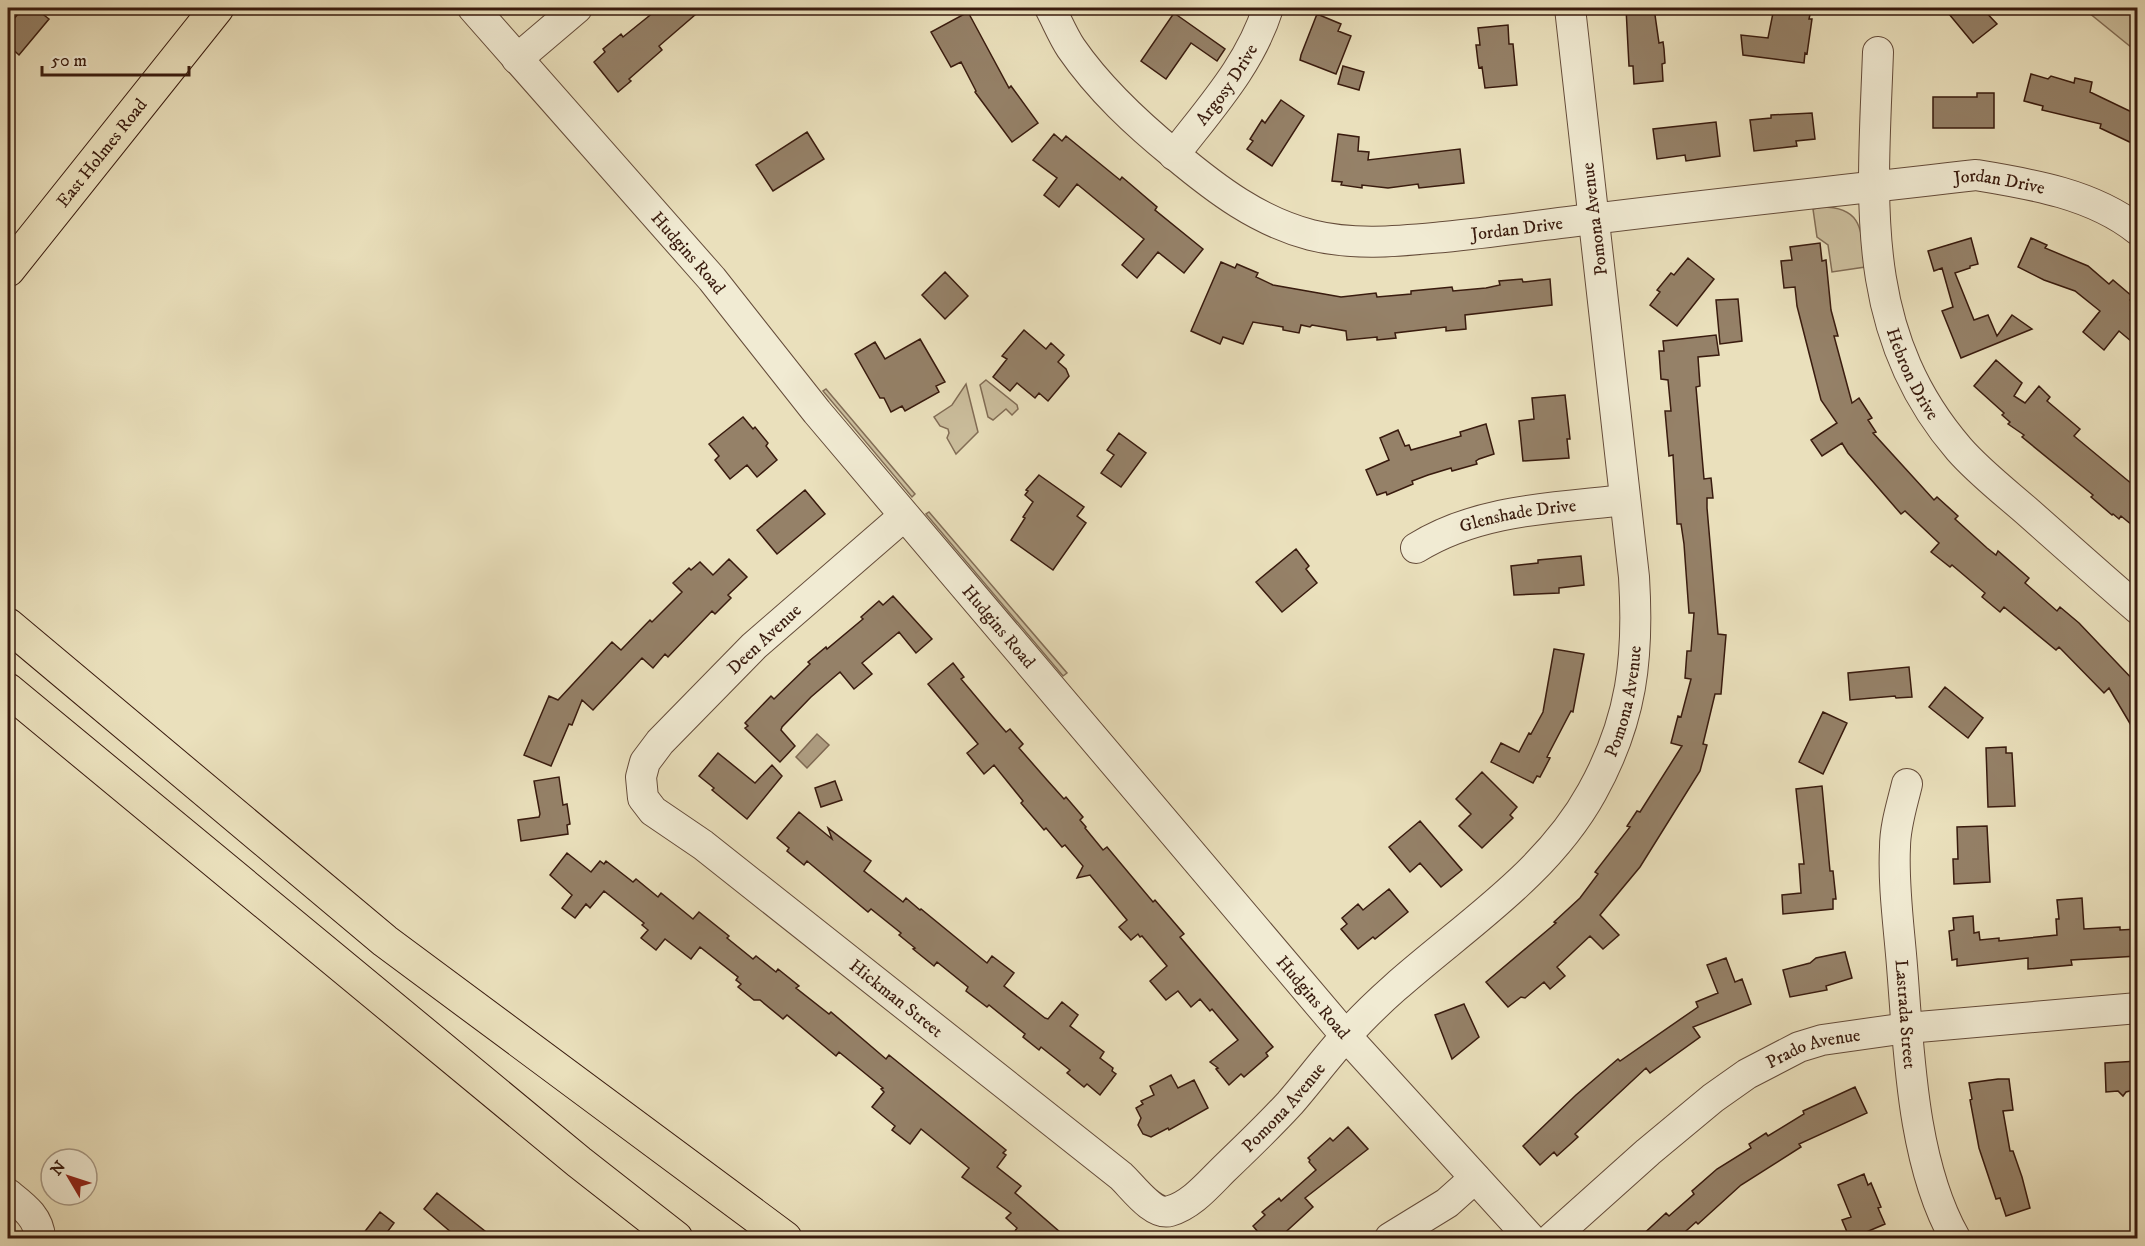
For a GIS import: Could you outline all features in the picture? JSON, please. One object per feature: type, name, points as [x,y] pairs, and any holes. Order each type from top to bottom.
[{"type":"main road","name":"East Holmes Road","points":[[8,270],[217,8]]},
{"type":"main road","points":[[8,625],[385,941],[785,1239]]},
{"type":"main road","points":[[8,690],[579,1162],[676,1239]]},
{"type":"street","name":"Hudgins Road","points":[[473,8],[712,279],[804,396],[904,516],[1346,1036],[1530,1239]]},
{"type":"street","points":[[518,59],[577,8]]},
{"type":"street","name":"Jordan Drive","points":[[1050,8],[1071,48],[1112,99],[1148,134],[1220,193],[1247,209],[1290,229],[1333,239],[1374,243],[1505,231],[1976,175],[2047,189],[2102,208],[2138,230]]},
{"type":"street","name":"Argosy Drive","points":[[1174,155],[1233,80],[1254,44],[1268,8]]},
{"type":"street","name":"Pomona Avenue","points":[[1166,1213],[1180,1208],[1195,1197],[1266,1128],[1346,1036],[1375,1007],[1553,849],[1575,820],[1605,766],[1626,710],[1632,685],[1635,650],[1634,577],[1570,8]]},
{"type":"street","name":"Hebron Drive","points":[[1878,52],[1873,188],[1879,268],[1886,309],[1900,352],[1928,408],[1960,450],[2138,609]]},
{"type":"street","name":"Glenshade Drive","points":[[1416,548],[1439,534],[1492,517],[1625,500]]},
{"type":"street","name":"Deen Avenue","points":[[641,777],[645,762],[652,751],[729,671],[792,612],[904,516]]},
{"type":"street","name":"Hickman Street","points":[[641,777],[643,798],[653,811],[703,845],[1121,1176],[1148,1204],[1166,1213]]},
{"type":"street","name":"Lastrada Street","points":[[1907,784],[1895,847],[1907,1028],[1922,1146],[1928,1171],[1948,1227],[1955,1239]]},
{"type":"street","name":"Prado Avenue","points":[[1552,1239],[1648,1152],[1713,1098],[1747,1074],[1799,1047],[1822,1040],[1907,1028],[2138,1008]]},
{"type":"street","points":[[1390,1239],[1447,1203],[1475,1178]]},
{"type":"street","points":[[8,1194],[29,1211],[35,1220],[40,1239]]},
{"type":"shaded area","points":[[2083,8],[2137,8],[2137,52]]},
{"type":"shaded area","points":[[1836,208],[1853,217],[1861,234],[1865,267],[1832,272],[1828,245],[1817,237],[1813,209]]},
{"type":"shaded area","points":[[986,380],[1017,405],[1018,409],[1012,415],[1006,409],[993,420],[988,417],[980,385]]},
{"type":"shaded area","points":[[966,384],[978,432],[956,454],[947,438],[948,429],[940,426],[934,417],[952,405]]},
{"type":"shaded area","points":[[826,389],[915,494],[912,497],[823,391]]},
{"type":"shaded area","points":[[929,512],[1067,673],[1063,676],[926,514]]},
{"type":"shaded area","points":[[817,734],[829,745],[807,768],[796,757]]},
{"type":"building","points":[[23,8],[35,8],[49,19],[19,55],[8,45],[8,26]]},
{"type":"building","points":[[659,8],[703,8],[659,46],[662,50],[629,79],[631,81],[618,92],[594,62],[605,52],[603,49],[621,34],[623,37]]},
{"type":"building","points":[[1626,8],[1654,8],[1659,43],[1663,42],[1664,49],[1663,81],[1634,84],[1633,66],[1629,66]]},
{"type":"building","points":[[1774,8],[1811,10],[1809,19],[1812,19],[1804,63],[1743,55],[1741,35],[1768,38]]},
{"type":"building","points":[[1944,8],[1982,8],[1997,24],[1973,43]]},
{"type":"building","points":[[968,12],[1009,88],[1011,86],[1038,123],[1012,142],[975,92],[961,62],[951,67],[931,32]]},
{"type":"building","points":[[1174,13],[1225,49],[1217,61],[1191,43],[1166,79],[1141,61]]},
{"type":"building","points":[[1317,14],[1341,24],[1338,31],[1351,36],[1336,74],[1300,60]]},
{"type":"building","points":[[1508,25],[1509,44],[1513,44],[1517,85],[1485,88],[1476,45],[1480,45],[1478,28]]},
{"type":"building","points":[[1343,66],[1364,72],[1359,90],[1338,84]]},
{"type":"building","points":[[2031,74],[2048,79],[2051,76],[2074,83],[2075,78],[2092,82],[2090,92],[2138,115],[2138,146],[2100,128],[2101,124],[2042,110],[2043,106],[2024,101]]},
{"type":"building","points":[[1977,93],[1994,93],[1994,128],[1933,128],[1933,97],[1977,97]]},
{"type":"building","points":[[1281,100],[1304,116],[1272,166],[1247,149],[1253,141],[1250,139],[1262,120],[1265,123]]},
{"type":"building","points":[[1812,113],[1815,139],[1796,141],[1797,146],[1754,151],[1750,120],[1771,118],[1771,115]]},
{"type":"building","points":[[1716,122],[1720,156],[1686,161],[1685,155],[1657,159],[1653,129]]},
{"type":"building","points":[[807,132],[824,159],[773,191],[756,165]]},
{"type":"building","points":[[1054,134],[1062,141],[1066,136],[1120,180],[1122,177],[1157,207],[1155,210],[1203,249],[1184,273],[1158,252],[1137,278],[1122,265],[1144,239],[1077,184],[1059,207],[1044,195],[1057,178],[1033,160]]},
{"type":"building","points":[[1338,134],[1359,137],[1358,151],[1369,152],[1368,160],[1460,149],[1464,183],[1419,188],[1418,184],[1388,188],[1341,185],[1342,182],[1332,181]]},
{"type":"building","points":[[1971,238],[1978,264],[1955,273],[1974,320],[1988,315],[1997,336],[2012,315],[2032,329],[1961,358],[1942,311],[1953,307],[1942,268],[1934,271],[1928,251]]},
{"type":"building","points":[[2031,238],[2047,245],[2045,248],[2088,266],[2109,284],[2113,280],[2133,297],[2130,300],[2138,306],[2138,347],[2119,331],[2104,350],[2083,332],[2100,311],[2075,291],[2044,280],[2018,267]]},
{"type":"building","points":[[1820,243],[1822,261],[1826,260],[1831,310],[1838,336],[1834,336],[1852,403],[1859,398],[1872,418],[1868,420],[1876,432],[1873,433],[1934,500],[1937,497],[1958,516],[1955,519],[1987,548],[1996,555],[1998,551],[2029,578],[2025,583],[2057,611],[2060,607],[2079,623],[2138,685],[2138,737],[2109,688],[2104,693],[2059,647],[2056,650],[2004,607],[2000,612],[1982,597],[1985,593],[1952,565],[1950,567],[1931,552],[1939,543],[1905,511],[1901,514],[1842,443],[1822,456],[1811,440],[1837,423],[1821,400],[1797,306],[1795,287],[1784,288],[1781,261],[1792,260],[1790,247]]},
{"type":"building","points":[[1688,258],[1714,279],[1677,326],[1650,305],[1660,292],[1657,290]]},
{"type":"building","points":[[1221,262],[1235,268],[1237,264],[1258,273],[1256,277],[1273,285],[1341,297],[1376,293],[1377,297],[1411,294],[1411,291],[1452,287],[1453,291],[1500,285],[1499,281],[1522,279],[1523,282],[1550,279],[1552,305],[1465,315],[1466,329],[1446,331],[1446,327],[1395,333],[1396,338],[1377,340],[1377,337],[1347,340],[1346,331],[1312,325],[1310,327],[1301,325],[1299,333],[1283,330],[1283,327],[1253,322],[1243,344],[1223,337],[1220,344],[1191,331]]},
{"type":"building","points":[[945,272],[968,296],[945,319],[922,295]]},
{"type":"building","points":[[1738,299],[1742,341],[1720,344],[1716,300]]},
{"type":"building","points":[[1024,330],[1046,349],[1051,343],[1064,355],[1058,362],[1066,369],[1069,376],[1048,401],[1039,393],[1035,398],[1017,383],[1010,391],[993,377],[1007,359],[1002,356]]},
{"type":"building","points":[[1716,335],[1719,355],[1698,357],[1700,386],[1696,387],[1704,479],[1711,478],[1713,498],[1707,498],[1707,508],[1718,634],[1726,635],[1721,694],[1715,694],[1703,744],[1707,745],[1700,771],[1640,867],[1600,915],[1619,935],[1603,949],[1590,936],[1557,967],[1565,976],[1550,989],[1544,982],[1525,998],[1521,997],[1508,1007],[1486,982],[1556,923],[1554,922],[1580,898],[1598,874],[1595,872],[1630,827],[1627,826],[1637,811],[1640,812],[1682,746],[1671,743],[1691,679],[1685,678],[1687,651],[1691,651],[1694,613],[1689,613],[1684,544],[1681,524],[1677,524],[1673,455],[1669,456],[1665,411],[1671,411],[1668,380],[1661,379],[1659,351],[1664,351],[1663,341]]},
{"type":"building","points":[[920,339],[945,382],[936,386],[939,392],[905,411],[902,406],[891,412],[884,398],[880,398],[855,354],[875,342],[885,359]]},
{"type":"building","points":[[1996,360],[2022,383],[2014,396],[2025,403],[2039,386],[2050,397],[2047,401],[2080,429],[2074,436],[2138,489],[2138,530],[2121,516],[2119,519],[2112,515],[2091,497],[2093,495],[2022,437],[2024,435],[2008,424],[2010,422],[2002,415],[2004,413],[1974,386]]},
{"type":"building","points":[[1565,395],[1570,439],[1567,439],[1569,458],[1523,461],[1519,421],[1534,419],[1532,398]]},
{"type":"building","points":[[743,417],[768,443],[766,446],[777,460],[757,477],[747,465],[730,479],[715,460],[719,456],[709,444]]},
{"type":"building","points":[[1486,424],[1494,454],[1479,459],[1476,461],[1477,464],[1428,475],[1387,495],[1386,492],[1377,495],[1366,470],[1389,460],[1380,438],[1398,430],[1405,446],[1409,445],[1411,450],[1461,436],[1460,432]]},
{"type":"building","points":[[1119,433],[1146,453],[1121,487],[1101,473],[1114,455],[1107,450]]},
{"type":"building","points":[[1039,475],[1084,507],[1077,516],[1086,523],[1053,570],[1011,540],[1033,502],[1025,495],[1028,491],[1026,490]]},
{"type":"building","points":[[805,490],[825,514],[777,554],[757,530]]},
{"type":"building","points":[[1296,549],[1309,566],[1306,569],[1317,583],[1282,612],[1256,582]]},
{"type":"building","points":[[1581,556],[1584,585],[1559,588],[1559,593],[1514,595],[1511,566],[1538,563],[1538,560]]},
{"type":"building","points":[[729,559],[747,577],[728,595],[731,598],[715,614],[712,611],[668,657],[665,654],[653,668],[642,658],[593,710],[582,700],[551,766],[524,755],[549,696],[558,700],[612,642],[621,650],[650,620],[652,622],[682,592],[673,583],[689,568],[691,570],[700,562],[713,575]]},
{"type":"building","points":[[893,596],[932,639],[916,653],[899,632],[862,663],[872,674],[854,689],[840,672],[811,697],[782,727],[781,730],[795,746],[780,762],[745,728],[748,726],[745,723],[771,696],[774,699],[810,664],[808,662],[863,619],[861,617],[879,601],[883,605]]},
{"type":"building","points":[[1554,649],[1584,654],[1573,712],[1571,711],[1547,757],[1550,758],[1540,777],[1537,776],[1533,783],[1491,762],[1501,743],[1519,752],[1529,733],[1531,734],[1543,712]]},
{"type":"building","points":[[953,663],[964,677],[961,679],[993,717],[1006,732],[1010,729],[1023,744],[1019,748],[1083,817],[1080,820],[1103,850],[1107,847],[1153,902],[1155,900],[1184,934],[1180,937],[1273,1047],[1266,1053],[1268,1056],[1244,1077],[1241,1074],[1229,1085],[1216,1069],[1218,1068],[1210,1062],[1238,1040],[1212,1009],[1210,1011],[1200,999],[1191,1007],[1178,991],[1166,1000],[1150,981],[1167,966],[1142,936],[1138,934],[1131,940],[1119,927],[1127,920],[1090,875],[1077,878],[1083,866],[1065,845],[1062,847],[1046,828],[1044,830],[994,765],[984,774],[967,753],[978,744],[928,684]]},
{"type":"building","points":[[1909,667],[1912,697],[1896,698],[1895,696],[1850,700],[1848,673]]},
{"type":"building","points":[[1945,687],[1983,718],[1968,738],[1929,707]]},
{"type":"building","points":[[1823,712],[1847,723],[1823,774],[1799,762]]},
{"type":"building","points":[[2006,747],[2006,753],[2012,753],[2015,806],[1988,807],[1986,748]]},
{"type":"building","points":[[718,753],[755,783],[772,765],[782,776],[747,819],[699,776]]},
{"type":"building","points":[[1482,772],[1517,807],[1510,815],[1513,818],[1482,848],[1459,826],[1471,814],[1456,799]]},
{"type":"building","points":[[559,777],[563,805],[567,804],[570,824],[567,825],[568,834],[521,841],[518,820],[539,817],[540,814],[534,781]]},
{"type":"building","points":[[835,781],[842,800],[821,807],[815,788]]},
{"type":"building","points":[[1822,786],[1830,871],[1833,871],[1836,899],[1833,899],[1833,909],[1783,914],[1782,895],[1801,893],[1799,864],[1804,864],[1796,789]]},
{"type":"building","points":[[799,812],[832,839],[828,828],[871,861],[864,871],[903,902],[906,898],[987,963],[992,956],[1014,973],[1004,986],[1045,1018],[1048,1019],[1062,1002],[1078,1015],[1070,1026],[1104,1052],[1100,1058],[1113,1068],[1112,1071],[1116,1074],[1100,1095],[1087,1084],[1084,1087],[1067,1073],[1070,1070],[1041,1047],[1039,1050],[1023,1037],[1025,1034],[989,1005],[987,1007],[966,991],[968,987],[937,962],[934,966],[913,949],[915,948],[899,935],[901,933],[871,909],[868,912],[807,861],[804,865],[787,851],[789,848],[777,838]]},
{"type":"building","points":[[1420,821],[1462,870],[1441,887],[1420,863],[1410,872],[1389,847]]},
{"type":"building","points":[[1987,826],[1990,882],[1954,884],[1953,859],[1958,859],[1957,827]]},
{"type":"building","points":[[567,853],[591,872],[600,861],[604,864],[606,861],[633,882],[636,879],[658,897],[661,893],[693,919],[699,912],[753,959],[756,956],[776,972],[778,969],[799,986],[796,988],[829,1014],[831,1012],[886,1059],[889,1055],[1006,1150],[1003,1153],[1006,1155],[997,1167],[1021,1186],[1015,1193],[1068,1239],[1024,1239],[1015,1231],[1017,1228],[1006,1218],[1011,1213],[962,1177],[969,1168],[921,1129],[910,1144],[892,1130],[895,1126],[872,1107],[884,1092],[881,1089],[883,1088],[839,1052],[836,1056],[787,1015],[783,1019],[760,1000],[754,1000],[738,987],[741,984],[736,980],[738,977],[700,947],[691,959],[665,939],[656,950],[641,938],[648,930],[642,925],[644,923],[604,891],[590,908],[586,904],[575,918],[562,908],[572,895],[550,875]]},
{"type":"building","points":[[1389,889],[1408,912],[1375,939],[1373,937],[1358,949],[1341,929],[1347,924],[1342,918],[1358,904],[1363,910]]},
{"type":"building","points":[[2082,898],[2084,929],[2120,927],[2120,930],[2138,929],[2138,956],[2071,960],[2072,965],[2028,969],[2028,958],[1957,966],[1957,959],[1952,960],[1949,931],[1954,930],[1953,918],[1973,916],[1974,933],[1979,932],[1980,940],[1999,938],[1999,941],[2057,935],[2056,919],[2059,919],[2057,900]]},
{"type":"building","points":[[1845,952],[1852,978],[1826,986],[1827,990],[1790,997],[1783,970],[1810,963],[1816,958]]},
{"type":"building","points":[[1726,958],[1735,982],[1742,979],[1751,1004],[1693,1027],[1700,1037],[1650,1073],[1646,1068],[1575,1134],[1578,1137],[1557,1156],[1554,1152],[1540,1165],[1523,1146],[1576,1095],[1618,1059],[1620,1061],[1698,1007],[1696,1002],[1718,993],[1707,965]]},
{"type":"building","points":[[1464,1004],[1479,1037],[1452,1059],[1435,1015]]},
{"type":"building","points":[[2138,1061],[2138,1089],[2126,1092],[2123,1096],[2118,1091],[2106,1092],[2105,1063]]},
{"type":"building","points":[[1171,1075],[1178,1088],[1194,1080],[1208,1108],[1169,1130],[1168,1128],[1151,1137],[1143,1134],[1138,1125],[1141,1118],[1136,1108],[1143,1104],[1141,1101],[1154,1095],[1150,1086]]},
{"type":"building","points":[[2009,1079],[2013,1110],[2003,1111],[2010,1151],[2013,1151],[2030,1208],[2006,1216],[2000,1198],[1996,1199],[1979,1148],[1969,1083]]},
{"type":"building","points":[[1855,1087],[1867,1113],[1799,1144],[1801,1147],[1741,1185],[1698,1224],[1696,1222],[1677,1239],[1638,1239],[1666,1213],[1669,1216],[1694,1194],[1692,1191],[1717,1169],[1751,1148],[1749,1144],[1766,1133],[1768,1136],[1804,1114],[1803,1111]]},
{"type":"building","points":[[1348,1127],[1368,1149],[1305,1198],[1313,1207],[1278,1239],[1264,1239],[1253,1226],[1265,1215],[1262,1212],[1279,1198],[1281,1201],[1316,1170],[1308,1158],[1330,1138],[1333,1141]]},
{"type":"building","points":[[1864,1174],[1868,1185],[1871,1183],[1885,1224],[1850,1239],[1842,1220],[1851,1217],[1838,1185]]},
{"type":"building","points":[[437,1193],[495,1239],[459,1239],[424,1209]]},
{"type":"building","points":[[380,1212],[394,1223],[382,1239],[359,1239]]}]
